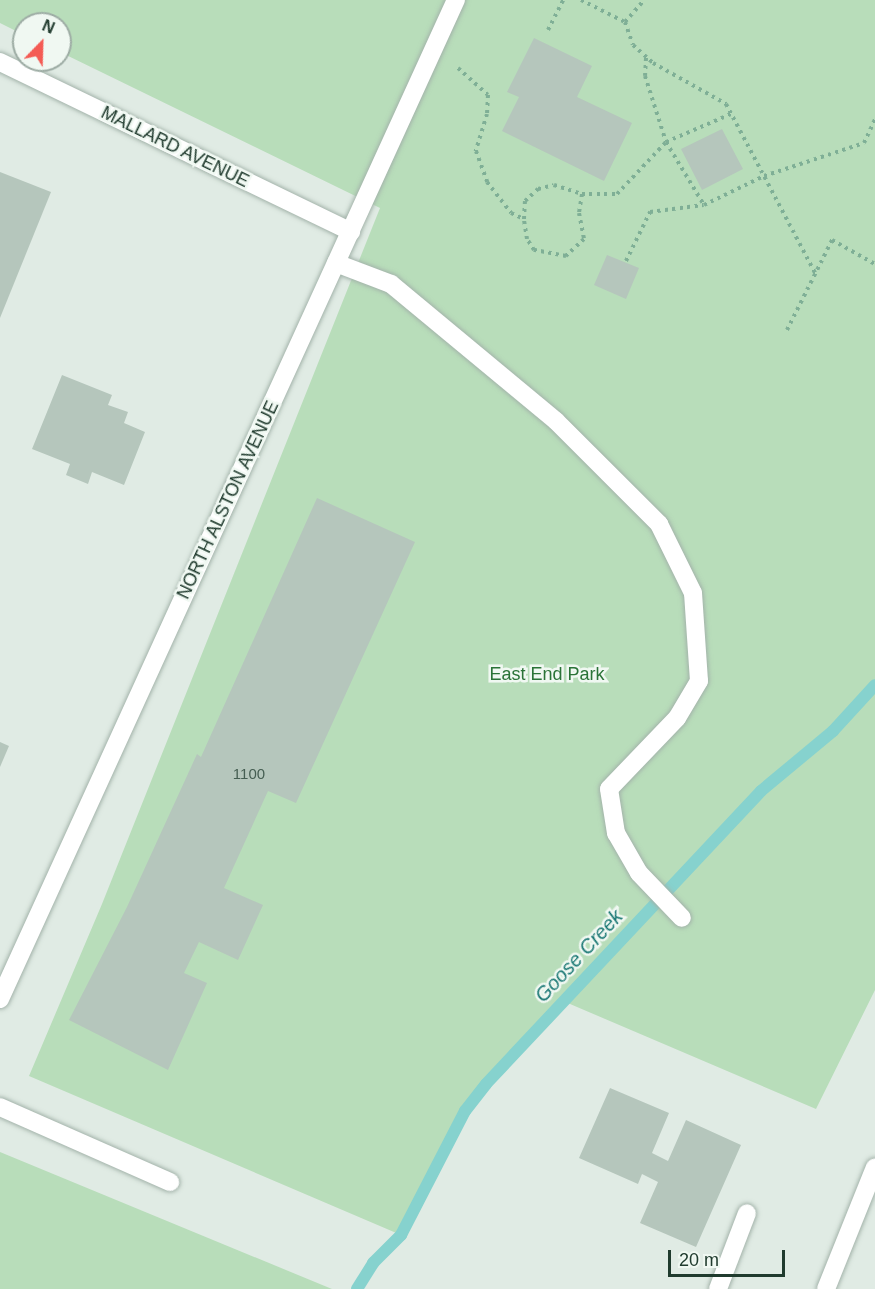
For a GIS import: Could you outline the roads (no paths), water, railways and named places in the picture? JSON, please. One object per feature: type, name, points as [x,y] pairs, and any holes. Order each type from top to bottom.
[{"type":"main road","name":"NORTH ALSTON AVENUE","points":[[0,999],[456,0]]},
{"type":"main road","name":"MALLARD AVENUE","points":[[0,62],[351,232]]},
{"type":"main road","points":[[336,263],[391,284],[556,421],[659,524],[693,594],[699,681],[677,718],[609,789],[616,833],[639,873],[682,918]]},
{"type":"main road","points":[[0,1107],[170,1182]]},
{"type":"main road","points":[[826,1289],[875,1167]]},
{"type":"main road","points":[[718,1289],[747,1213]]},
{"type":"waterway","name":"Goose Creek","points":[[357,1289],[373,1263],[401,1235],[465,1111],[486,1084],[761,791],[833,731],[875,685]]},
{"type":"park label","name":"East End Park","points":[[547,674]]}]
